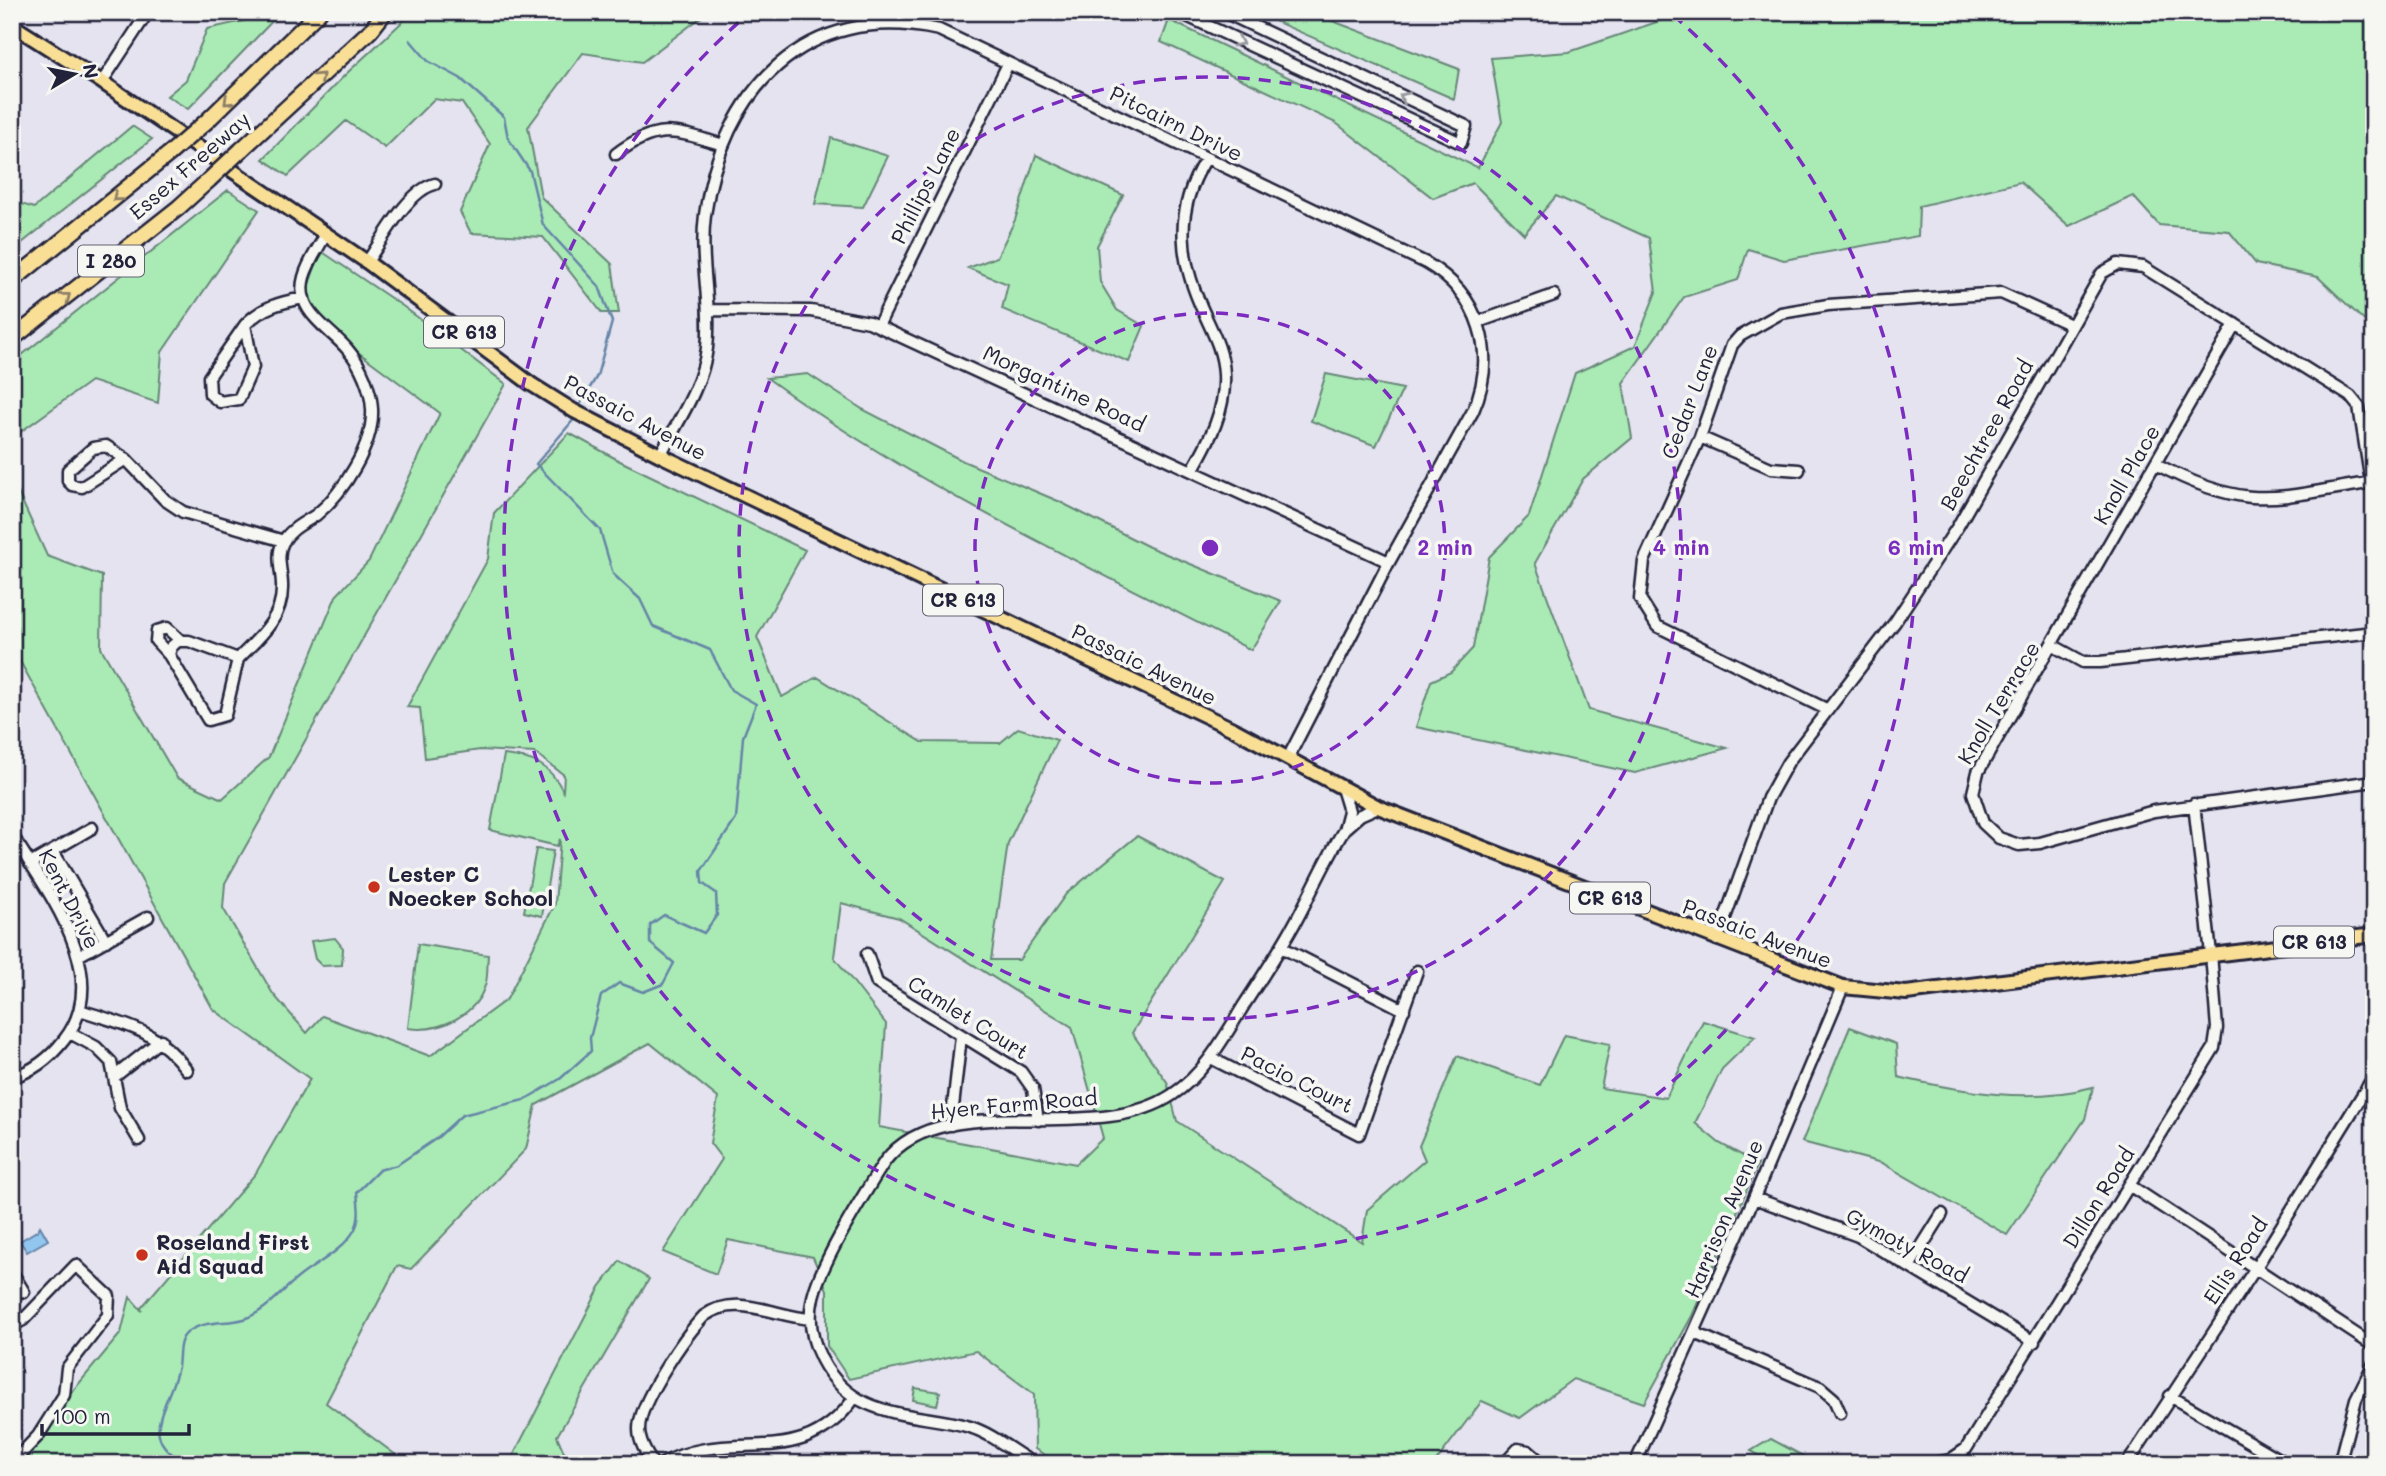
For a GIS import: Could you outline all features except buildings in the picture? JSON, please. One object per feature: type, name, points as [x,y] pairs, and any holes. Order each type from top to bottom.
[{"type":"highway","points":[[284,48],[306,12]]},
{"type":"highway","name":"Essex Freeway","points":[[12,281],[207,121],[319,12]]},
{"type":"highway","name":"Essex Freeway","points":[[12,340],[178,208],[371,30],[385,12]]},
{"type":"highway","points":[[371,30],[398,12]]},
{"type":"main road","name":"Passaic Avenue","points":[[12,24],[327,234],[531,384],[579,413],[660,455],[1235,730],[1378,807],[1717,940],[1843,987],[1881,992],[1929,991],[2374,935]]},
{"type":"street","points":[[102,82],[148,12]]},
{"type":"street","points":[[1178,12],[1461,144],[1466,126],[1224,12]]},
{"type":"street","name":"Pitcairn Drive","points":[[660,455],[701,372],[707,350],[708,310],[702,249],[705,217],[723,145],[744,100],[765,72],[805,41],[837,27],[888,21],[922,25],[954,36],[1205,160],[1436,269],[1461,292],[1478,322],[1485,354],[1478,399],[1389,562],[1288,758]]},
{"type":"street","name":"Phillips Lane","points":[[878,326],[1009,64]]},
{"type":"street","points":[[616,154],[642,136],[670,130],[723,145]]},
{"type":"street","points":[[1193,470],[1216,426],[1224,388],[1221,349],[1190,283],[1182,241],[1187,199],[1205,160]]},
{"type":"street","points":[[367,262],[413,196],[424,186],[435,184]]},
{"type":"street","points":[[238,659],[181,641],[167,628],[157,631],[156,641],[169,655],[208,720],[218,718],[228,710],[238,659],[274,622],[282,589],[279,557],[284,541],[331,500],[346,479],[370,428],[372,408],[361,370],[350,351],[315,319],[304,298],[305,275],[327,234]]},
{"type":"street","name":"Beechtree Road","points":[[1717,940],[1768,798],[1788,762],[1895,622],[1958,526],[2102,273],[2126,263],[2143,267],[2350,396],[2359,407],[2372,482]]},
{"type":"street","name":"Cedar Lane","points":[[1828,710],[1657,626],[1647,613],[1639,588],[1644,561],[1700,437],[1732,345],[1764,321],[1781,313],[1828,305],[2001,293],[2071,325]]},
{"type":"street","points":[[1478,322],[1554,295]]},
{"type":"street","points":[[244,326],[253,368],[239,399],[220,402],[210,394],[209,377],[244,326],[262,311],[281,302],[304,298]]},
{"type":"street","name":"Morgantine Road","points":[[708,310],[811,311],[878,326],[1389,562]]},
{"type":"street","name":"Knoll Place","points":[[2052,645],[2235,324]]},
{"type":"street","points":[[1700,437],[1771,468],[1799,470]]},
{"type":"street","points":[[126,459],[82,487],[72,485],[68,481],[68,470],[93,448],[113,448],[126,459],[165,500],[183,512],[284,541]]},
{"type":"street","points":[[2156,464],[2195,485],[2234,497],[2253,499],[2276,499],[2372,482]]},
{"type":"street","name":"Knoll Terrace","points":[[2374,632],[2100,662],[2083,662],[2052,645],[1978,772],[1973,793],[1983,824],[2008,842],[2030,845],[2154,811],[2374,781]]},
{"type":"street","points":[[169,655],[173,644],[181,641]]},
{"type":"street","name":"Hyer Farm Road","points":[[1035,1464],[972,1428],[880,1408],[855,1397],[824,1366],[814,1341],[812,1299],[822,1271],[885,1161],[896,1147],[912,1137],[951,1125],[1116,1116],[1147,1108],[1186,1085],[1211,1058],[1281,947],[1344,830],[1349,811],[1342,787]]},
{"type":"street","name":"Dillon Road","points":[[1929,1464],[1950,1460],[1966,1449],[2214,1048],[2217,1028],[2211,954],[2194,804]]},
{"type":"street","name":"Hyer Farm Road","points":[[1344,830],[1360,815],[1378,807]]},
{"type":"street","points":[[30,864],[92,828]]},
{"type":"street","name":"Kent Drive","points":[[12,835],[80,955],[82,974],[80,1010],[70,1033],[44,1061],[12,1077]]},
{"type":"street","points":[[53,851],[106,941]]},
{"type":"street","points":[[80,955],[148,917]]},
{"type":"street","points":[[1281,947],[1404,1010]]},
{"type":"street","name":"Camlet Court","points":[[867,954],[877,983],[1027,1078],[1036,1099],[1038,1120]]},
{"type":"street","name":"Pacio Court","points":[[1211,1058],[1359,1134],[1417,971]]},
{"type":"street","name":"Harrison Avenue","points":[[1635,1464],[1754,1198],[1843,987]]},
{"type":"street","points":[[80,1010],[161,1040],[187,1070]]},
{"type":"street","points":[[70,1033],[107,1056],[120,1108],[139,1140]]},
{"type":"street","points":[[951,1125],[961,1036]]},
{"type":"street","points":[[114,1077],[161,1040]]},
{"type":"street","name":"Ellis Road","points":[[2127,1464],[2169,1396],[2255,1269],[2374,1076]]},
{"type":"street","points":[[2129,1185],[2374,1346]]},
{"type":"street","name":"Gymoty Road","points":[[1754,1198],[1858,1236],[2034,1342]]},
{"type":"street","points":[[1910,1265],[1942,1214]]},
{"type":"street","points":[[12,1326],[23,1320],[76,1265],[109,1296],[108,1315],[67,1368],[64,1395],[38,1436],[12,1464]]},
{"type":"street","points":[[12,1272],[24,1292]]},
{"type":"street","points":[[653,1464],[640,1439],[641,1416],[650,1397],[704,1316],[717,1308],[734,1304],[811,1319]]},
{"type":"street","points":[[1695,1333],[1820,1387],[1833,1399],[1839,1413]]},
{"type":"street","points":[[2339,1464],[2356,1399],[2374,1363]]},
{"type":"street","points":[[2169,1396],[2287,1464]]},
{"type":"street","points":[[662,1464],[691,1451],[801,1445],[841,1418],[855,1397]]},
{"type":"street","points":[[1504,1464],[1518,1449],[1528,1451],[1543,1464]]},
{"type":"green space","points":[[262,12],[281,12],[188,109],[167,96],[186,80],[207,29],[256,18]]},
{"type":"green space","points":[[413,12],[708,12],[642,62],[583,53],[528,127],[541,197],[612,264],[619,313],[602,313],[543,237],[471,233],[460,212],[490,144],[462,103],[434,99],[385,148],[346,121],[288,176],[263,159],[346,74]]},
{"type":"green space","points":[[1254,12],[1309,12],[1459,69],[1454,99]]},
{"type":"green space","points":[[1686,12],[2374,12],[2374,330],[2318,277],[2256,264],[2229,231],[2159,225],[2133,196],[2069,226],[2020,182],[1919,206],[1918,236],[1784,260],[1748,249],[1738,280],[1684,297],[1623,383],[1632,438],[1583,479],[1535,563],[1589,710],[1727,748],[1635,773],[1416,727],[1431,681],[1451,672],[1473,648],[1489,557],[1529,516],[1575,373],[1635,346],[1656,292],[1649,238],[1556,196],[1524,234],[1473,183],[1433,198],[1336,123],[1161,42],[1169,20],[1478,168],[1502,122],[1491,58],[1569,52]]},
{"type":"green space","points":[[132,126],[152,139],[12,251],[12,201],[34,208]]},
{"type":"green space","points":[[831,138],[888,156],[863,207],[815,204]]},
{"type":"green space","points":[[1036,155],[1123,195],[1097,246],[1100,282],[1117,310],[1144,326],[1129,362],[1002,309],[1008,284],[968,268],[997,257],[1015,220]]},
{"type":"green space","points":[[228,190],[259,210],[162,352],[158,403],[91,381],[12,438],[12,363]]},
{"type":"green space","points":[[321,251],[404,307],[506,384],[225,883],[223,908],[273,994],[307,1033],[322,1016],[430,1056],[507,999],[555,904],[560,839],[557,846],[490,830],[504,755],[540,764],[552,774],[563,791],[564,775],[535,753],[480,750],[425,758],[420,708],[407,707],[488,559],[494,513],[569,433],[620,461],[805,550],[757,637],[782,697],[817,677],[922,742],[1000,743],[1018,728],[1057,740],[1008,843],[991,960],[1019,960],[1066,894],[1137,836],[1225,882],[1132,1033],[1167,1082],[1177,1121],[1362,1242],[1367,1210],[1425,1160],[1419,1146],[1457,1056],[1540,1085],[1564,1035],[1610,1044],[1601,1088],[1666,1098],[1703,1021],[1755,1037],[1722,1069],[1695,1123],[1719,1143],[1758,1164],[1692,1316],[1644,1403],[1573,1379],[1520,1418],[1482,1401],[1434,1464],[1052,1464],[1050,1458],[1035,1449],[1034,1394],[976,1351],[849,1379],[827,1346],[827,1290],[813,1257],[728,1240],[716,1274],[663,1252],[722,1159],[710,1143],[718,1098],[650,1043],[536,1105],[526,1149],[411,1269],[397,1266],[326,1403],[408,1464],[12,1464],[121,1333],[130,1297],[142,1311],[141,1308],[256,1173],[310,1079],[213,1009],[12,647],[12,479],[47,556],[102,576],[101,648],[177,778],[222,799],[269,757],[336,596],[369,561],[440,413],[300,309]],"holes":[[[841,903],[899,918],[1072,1027],[1103,1138],[1076,1164],[879,1127],[886,1024],[834,957]]]},
{"type":"green space","points":[[808,374],[862,409],[963,461],[1058,501],[1149,547],[1281,601],[1251,650],[943,490],[883,455],[767,378]]},
{"type":"green space","points":[[1326,374],[1403,389],[1376,446],[1311,421]]},
{"type":"green space","points":[[536,849],[553,851],[542,916],[524,912]]},
{"type":"green space","points":[[335,938],[343,948],[342,965],[322,966],[315,959],[311,941]]},
{"type":"green space","points":[[418,944],[488,955],[486,982],[475,1004],[456,1019],[432,1028],[408,1028]]},
{"type":"green space","points":[[1850,1027],[1896,1044],[1898,1077],[1996,1094],[2045,1095],[2093,1087],[2085,1119],[2007,1235],[1882,1163],[1802,1142]]},
{"type":"green space","points":[[620,1261],[649,1279],[557,1436],[569,1464],[509,1464],[600,1287]]},
{"type":"green space","points":[[915,1388],[940,1392],[937,1405],[913,1400]]},
{"type":"green space","points":[[1771,1439],[1818,1464],[1775,1464],[1751,1451]]},
{"type":"water","points":[[40,1226],[48,1240],[27,1252],[20,1241]]},
{"type":"waterway","points":[[410,40],[428,61],[460,78],[504,117],[508,138],[530,171],[543,225],[599,286],[612,322],[597,376],[578,408]]},
{"type":"waterway","points":[[190,1464],[173,1455],[163,1444],[159,1434],[159,1422],[174,1382],[184,1335],[194,1328],[237,1321],[252,1315],[337,1249],[357,1224],[357,1192],[379,1170],[397,1165],[437,1138],[462,1115],[524,1100],[560,1079],[591,1051],[590,1038],[601,996],[619,983],[643,992],[663,984],[674,963],[650,943],[650,925],[664,915],[704,933],[717,915],[716,893],[702,883],[701,871],[736,819],[743,737],[756,704],[731,690],[710,650],[653,626],[640,599],[613,574],[600,530],[536,464],[575,418]]},
{"type":"place","name":"Lester C Noecker School","points":[[374,887]]},
{"type":"place","name":"Roseland First Aid Squad","points":[[142,1255]]}]
